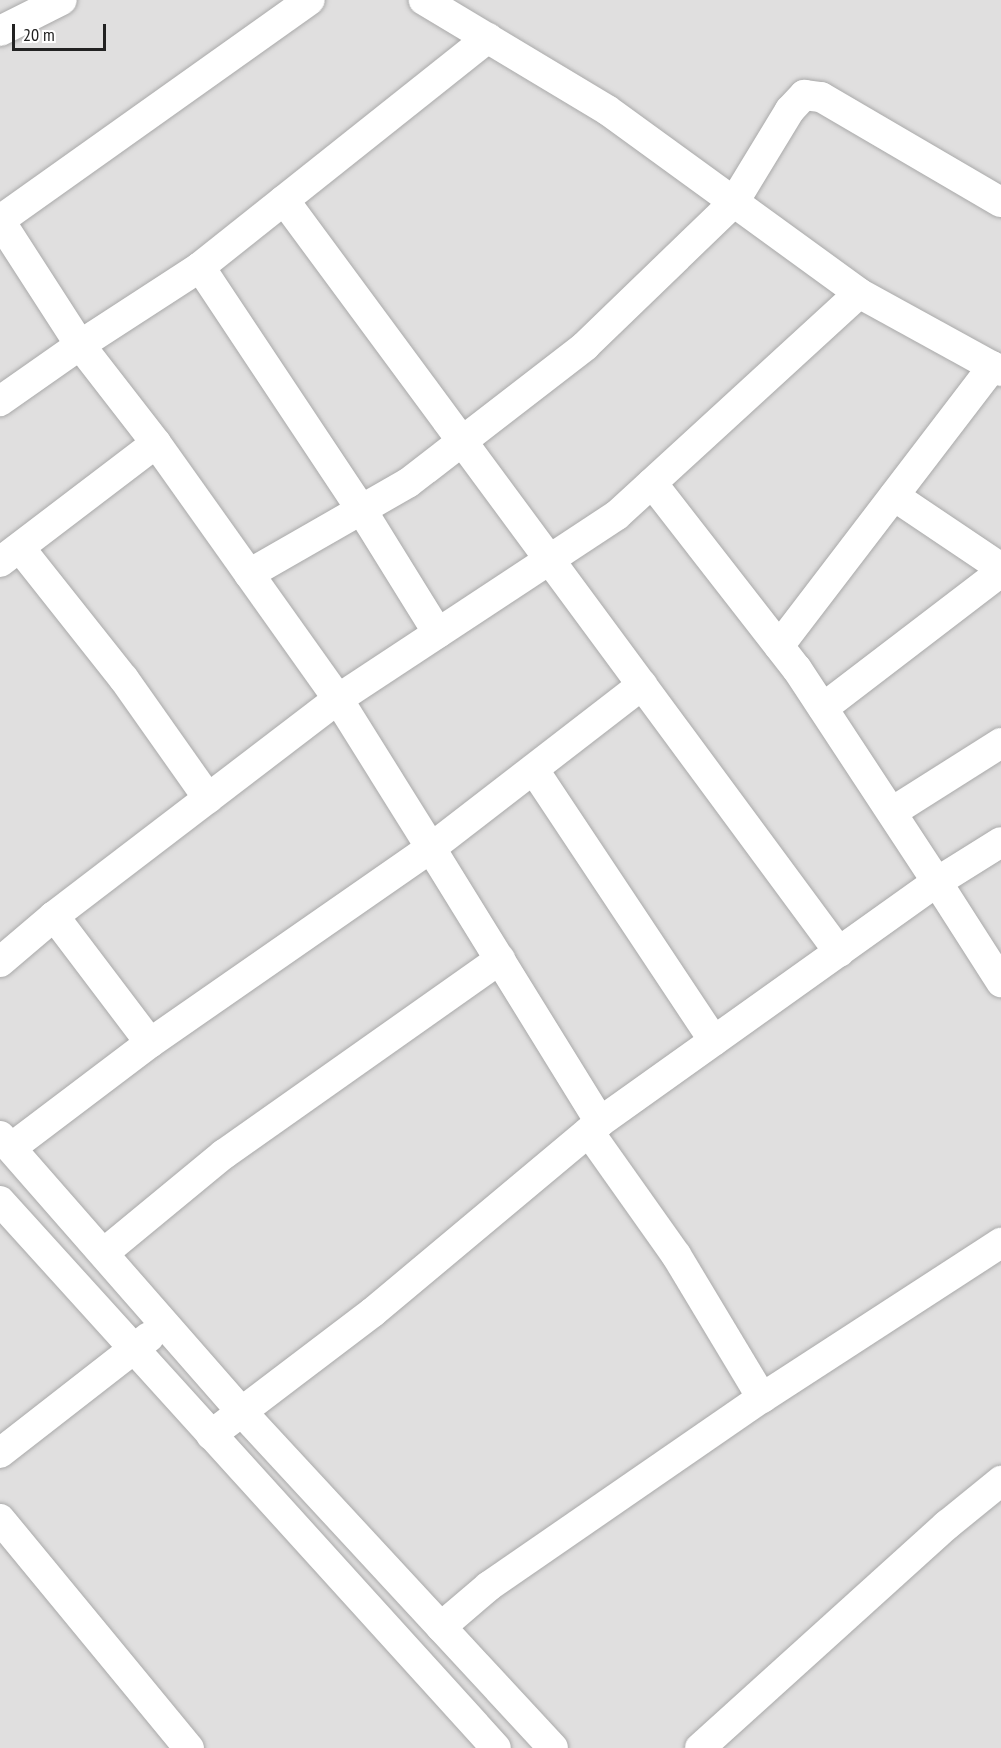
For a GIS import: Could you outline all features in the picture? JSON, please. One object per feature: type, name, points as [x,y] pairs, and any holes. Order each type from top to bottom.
[{"type":"street","points":[[0,31],[62,0]]},
{"type":"street","points":[[310,0],[0,220],[80,345],[156,443],[338,699],[500,959],[595,1127],[676,1255],[762,1398]]},
{"type":"street","points":[[424,0],[607,110],[859,293],[997,369],[894,496],[779,646]]},
{"type":"street","points":[[0,401],[80,345],[200,267],[488,39]]},
{"type":"street","points":[[249,574],[408,483],[585,346],[734,202],[796,101],[812,94],[1001,202]]},
{"type":"street","points":[[284,200],[839,952]]},
{"type":"street","points":[[200,267],[361,509],[438,633]]},
{"type":"street","points":[[0,962],[54,916],[338,699],[617,515],[859,293]]},
{"type":"street","points":[[156,443],[10,555],[124,679],[208,798]]},
{"type":"street","points":[[652,483],[779,646],[823,708],[1001,982]]},
{"type":"street","points":[[823,708],[1001,570],[894,496]]},
{"type":"street","points":[[553,1748],[241,1411],[105,1252],[6,1142],[431,848],[642,685]]},
{"type":"street","points":[[891,812],[1001,742]]},
{"type":"street","points":[[534,770],[714,1041]]},
{"type":"street","points":[[211,1434],[373,1312],[595,1127],[937,882],[1001,842]]},
{"type":"street","points":[[54,916],[150,1043]]},
{"type":"street","points":[[105,1252],[224,1154],[500,959]]},
{"type":"street","points":[[0,1201],[492,1747],[524,1717]]},
{"type":"street","points":[[441,1627],[489,1586],[762,1398],[1001,1243]]},
{"type":"street","points":[[0,1453],[166,1324]]},
{"type":"street","points":[[700,1748],[947,1525],[1001,1481]]},
{"type":"street","points":[[0,1519],[189,1748]]},
{"type":"shaded area","points":[[0,0],[1001,0],[1001,1748],[0,1748]]}]
